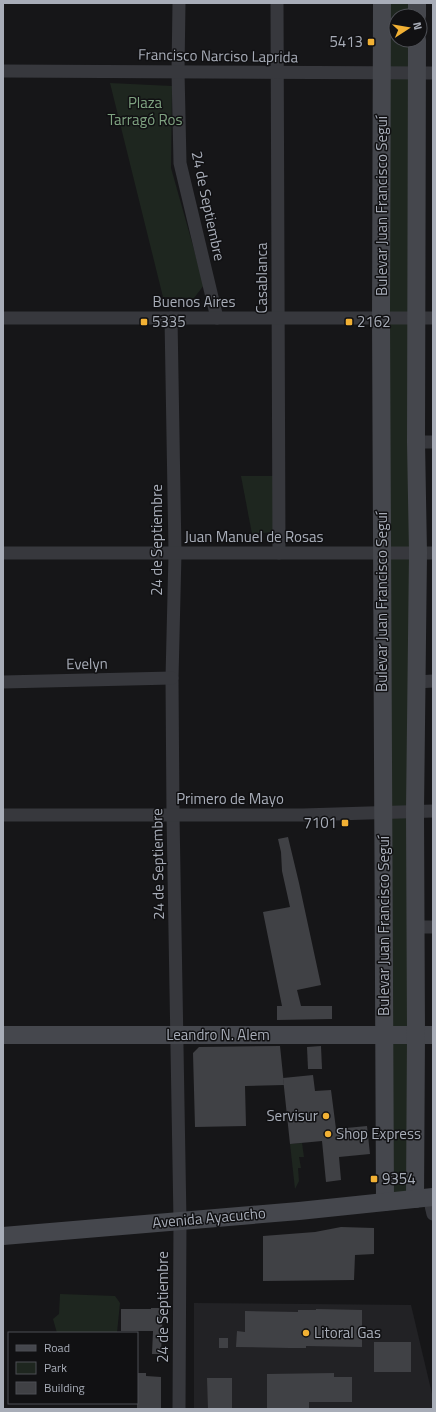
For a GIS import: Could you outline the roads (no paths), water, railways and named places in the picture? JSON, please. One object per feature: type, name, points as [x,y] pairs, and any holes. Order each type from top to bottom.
[{"type":"main road","name":"Bulevar Juan Francisco Seguí","points":[[382,3],[381,318],[385,1202]]},
{"type":"main road","name":"Bulevar Juan Francisco Seguí","points":[[419,48],[425,74],[426,553],[425,681],[415,811],[415,927],[425,1034],[427,1202]]},
{"type":"main road","name":"Leandro N. Alem","points":[[3,1035],[384,1036],[425,1034]]},
{"type":"main road","name":"Avenida Ayacucho","points":[[3,1236],[385,1202],[427,1202]]},
{"type":"street","name":"24 de Septiembre","points":[[179,3],[178,71],[180,163],[217,318]]},
{"type":"street","name":"Casablanca","points":[[277,3],[279,553]]},
{"type":"street","name":"Francisco Narciso Laprida","points":[[3,71],[178,71],[425,74]]},
{"type":"street","name":"Buenos Aires","points":[[3,318],[425,318]]},
{"type":"street","name":"24 de Septiembre","points":[[171,318],[174,553],[172,678],[173,815],[180,1221],[179,1409]]},
{"type":"street","name":"Juan Manuel de Rosas","points":[[3,553],[426,553]]},
{"type":"street","name":"Evelyn","points":[[3,682],[172,678]]},
{"type":"street","name":"Primero de Mayo","points":[[3,815],[303,815],[433,811]]},
{"type":"street","points":[[415,927],[433,927]]},
{"type":"place","name":"5413","points":[[371,42]]},
{"type":"place","name":"5335","points":[[144,322]]},
{"type":"place","name":"2162","points":[[349,322]]},
{"type":"place","name":"7101","points":[[345,823]]},
{"type":"place","name":"Servisur","points":[[326,1116]]},
{"type":"place","name":"Shop Express","points":[[328,1134]]},
{"type":"place","name":"9354","points":[[374,1179]]},
{"type":"place","name":"Litoral Gas","points":[[306,1333]]},
{"type":"park label","name":"Plaza Tarragó Ros","points":[[145,112]]}]
